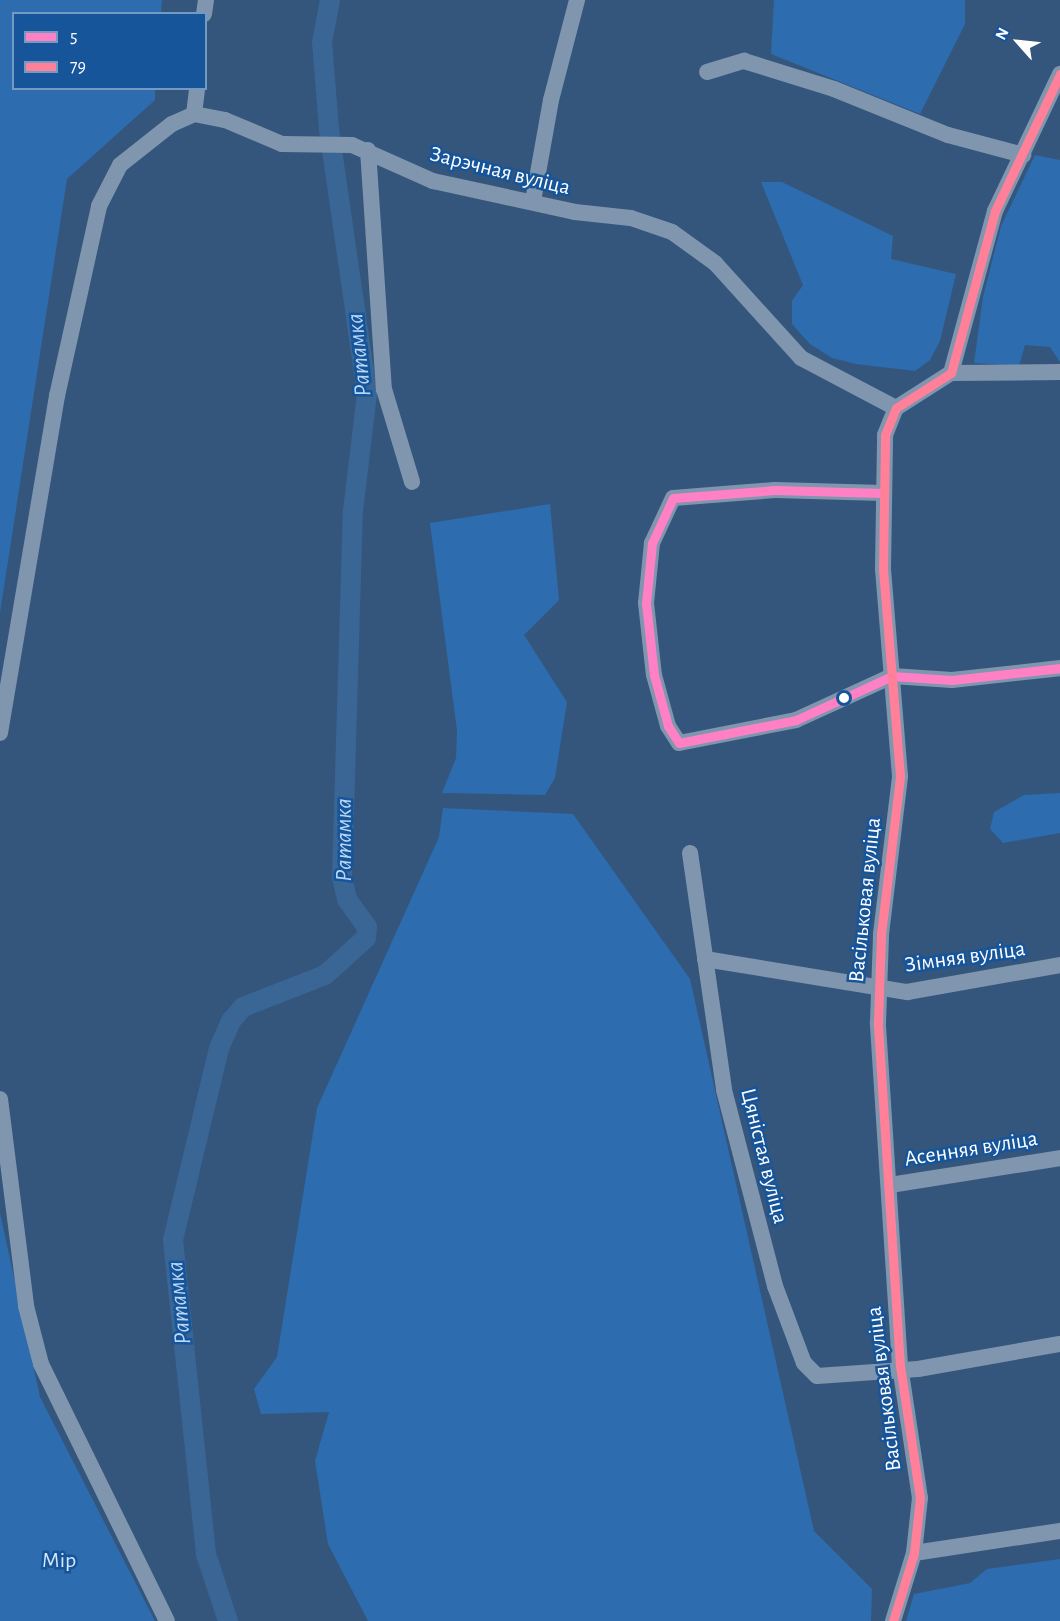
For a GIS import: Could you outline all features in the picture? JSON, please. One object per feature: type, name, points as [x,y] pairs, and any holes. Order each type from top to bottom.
[{"type":"street","points":[[533,201],[577,0]]},
{"type":"street","points":[[706,72],[744,62],[834,89],[948,135],[1023,155]]},
{"type":"street","points":[[951,373],[977,262],[1060,74]]},
{"type":"street","points":[[194,114],[196,90]]},
{"type":"street","points":[[0,733],[57,396],[101,199],[120,165],[171,124],[194,114],[282,144],[360,147],[384,389],[412,482]]},
{"type":"street","name":"Зарэчная вуліца","points":[[360,147],[433,181],[631,218],[672,232],[715,263],[801,358],[901,405]]},
{"type":"street","points":[[901,405],[951,373],[1060,372]]},
{"type":"street","name":"Васільковая вуліца","points":[[893,1621],[914,1553],[920,1498],[900,1366],[877,984],[900,776],[892,676],[883,493],[885,435],[901,405]]},
{"type":"street","points":[[883,493],[775,490],[673,498],[652,543],[646,603],[654,675],[668,726],[679,743],[796,720],[892,676],[952,680],[1060,668]]},
{"type":"street","name":"Цяністая вуліца","points":[[690,853],[705,959],[737,1146],[775,1286],[804,1363],[817,1376],[900,1366]]},
{"type":"street","name":"Зімняя вуліца","points":[[705,959],[877,984],[907,992],[1060,965]]},
{"type":"street","points":[[0,1099],[26,1306],[41,1364],[167,1621]]},
{"type":"street","name":"Асенняя вуліца","points":[[890,1185],[1060,1158]]},
{"type":"street","points":[[900,1366],[918,1368],[1060,1344]]},
{"type":"street","points":[[914,1553],[1060,1531]]},
{"type":"green space","points":[[0,0],[162,0],[161,12],[12,12],[12,90],[155,90],[155,100],[67,179],[0,613]]},
{"type":"green space","points":[[774,0],[965,0],[965,24],[920,114],[771,54]]},
{"type":"green space","points":[[1035,155],[1060,160],[1060,362],[1050,347],[1025,345],[1019,366],[974,363],[983,297],[1001,226]]},
{"type":"green space","points":[[761,182],[782,182],[893,236],[891,259],[956,274],[940,341],[930,360],[915,371],[856,364],[832,358],[810,344],[792,324],[792,301],[803,285]]},
{"type":"green space","points":[[550,504],[559,600],[524,635],[567,702],[555,778],[545,795],[442,793],[456,758],[457,731],[430,523]]},
{"type":"green space","points":[[1060,793],[1060,833],[1003,843],[990,829],[994,812],[1024,795]]},
{"type":"green space","points":[[443,808],[573,814],[690,979],[814,1531],[872,1589],[871,1621],[368,1621],[328,1544],[315,1461],[329,1412],[261,1414],[254,1389],[277,1357],[317,1108],[439,837]]},
{"type":"green space","name":"Мір","points":[[0,1213],[40,1397],[155,1621],[0,1621]]},
{"type":"green space","points":[[1060,1559],[1060,1621],[906,1621],[914,1594],[970,1583],[987,1569]]},
{"type":"waterway","name":"Ратамка","points":[[228,1621],[206,1554],[173,1240],[219,1048],[231,1021],[243,1007],[325,975],[366,938],[367,927],[347,899],[342,877],[353,511],[367,393],[329,130],[322,42],[330,0]]},
{"type":"transit line","name":"79","points":[[893,1621],[914,1553],[920,1498],[900,1366],[878,1022],[881,934],[900,776],[883,569],[885,435],[896,408],[951,373],[995,211],[1060,74]]},
{"type":"transit line","name":"5","points":[[883,493],[775,490],[673,498],[652,543],[646,603],[654,675],[668,726],[679,743],[796,720],[892,676],[952,680],[1060,668]]}]
